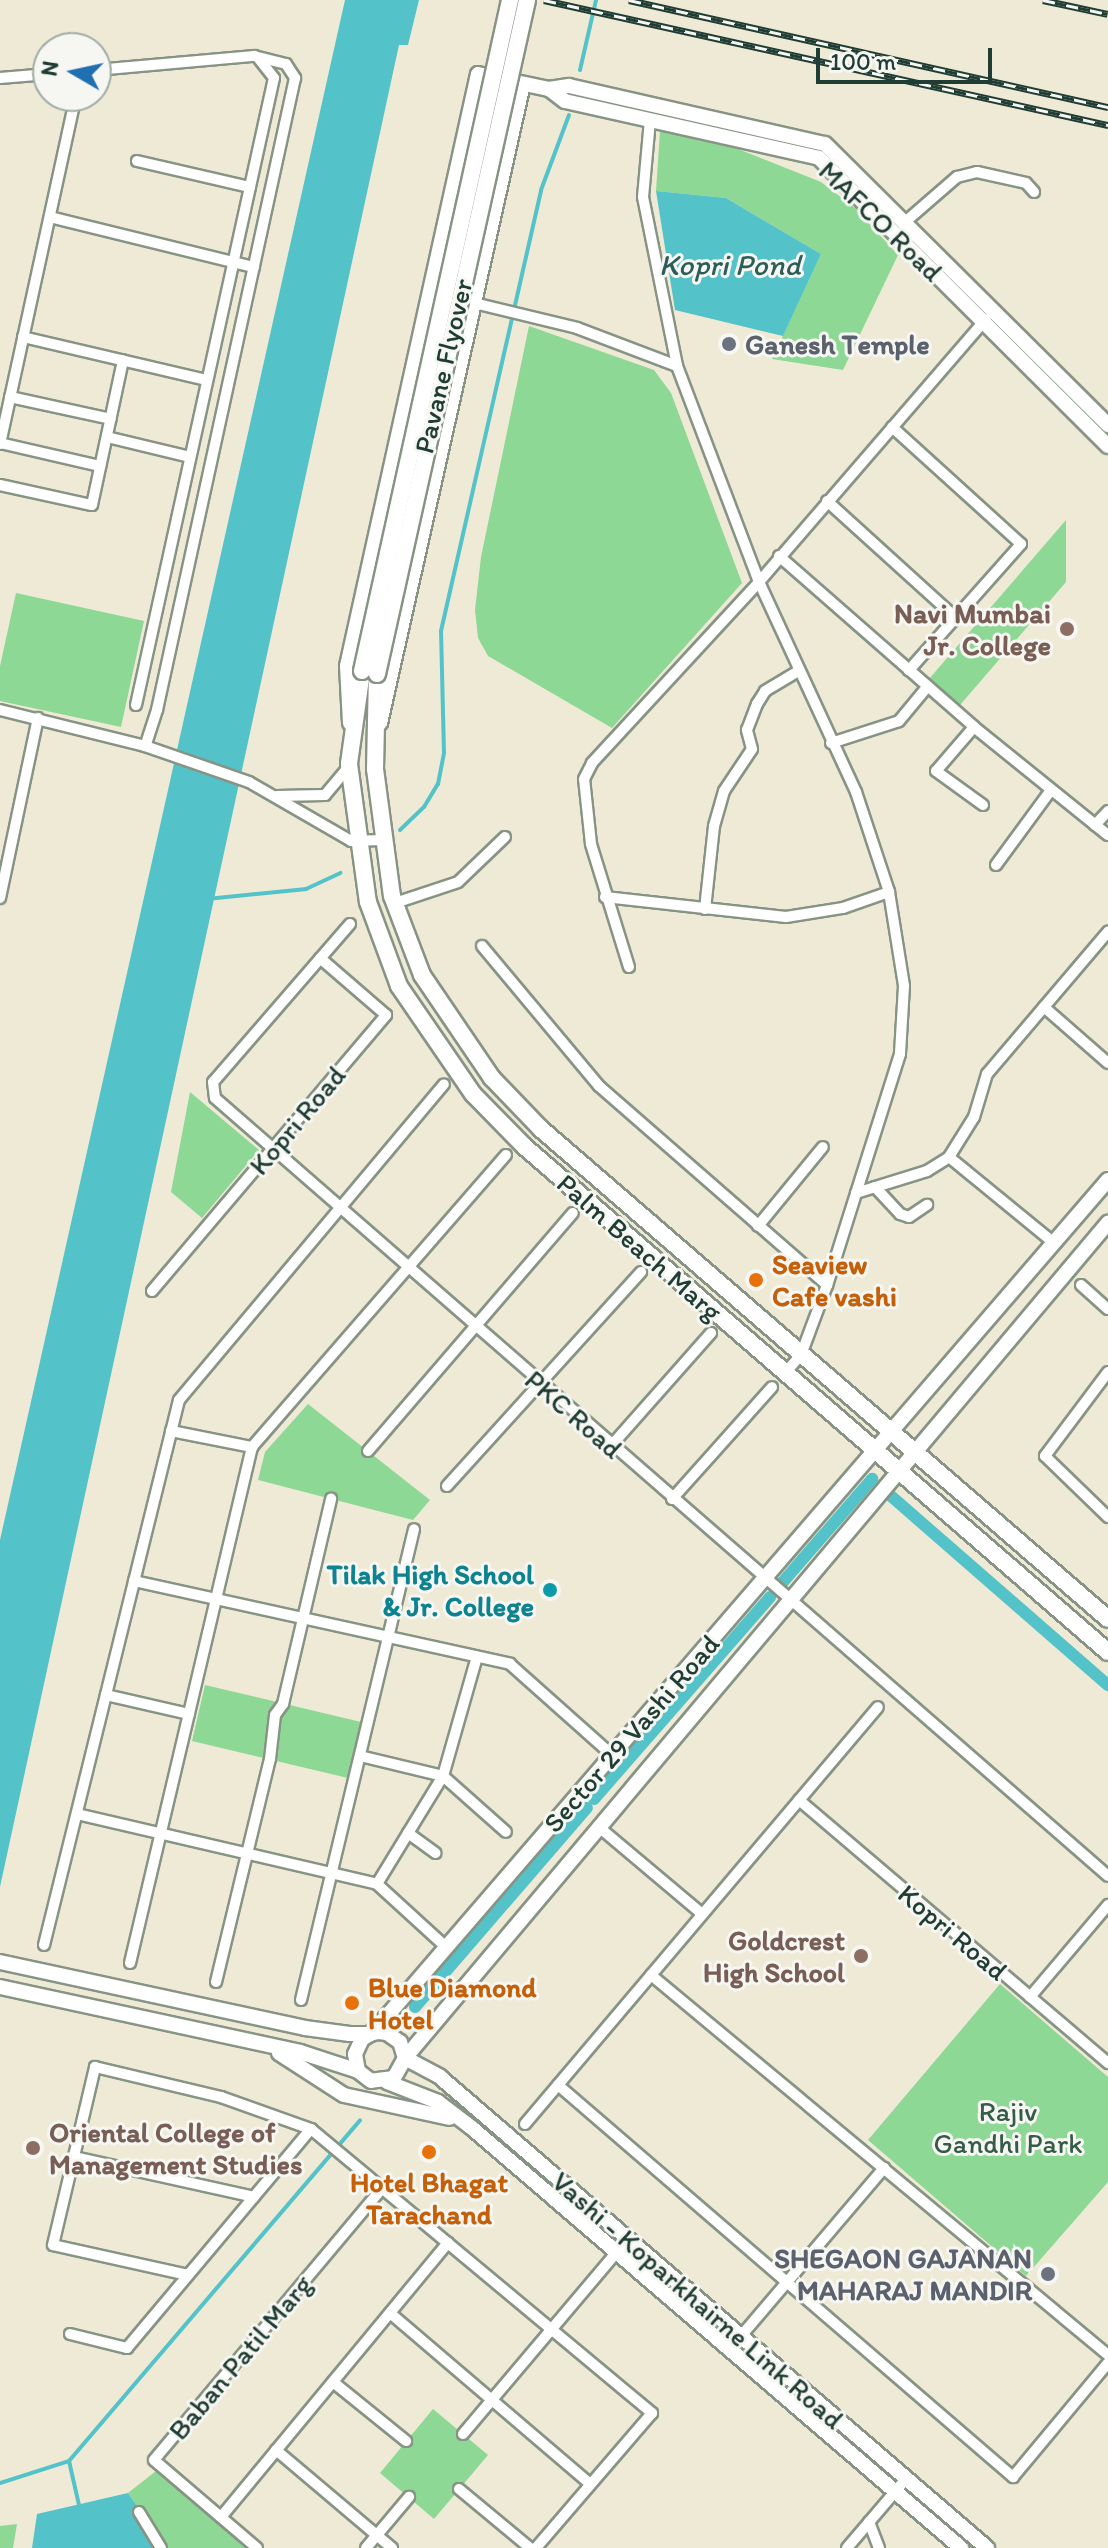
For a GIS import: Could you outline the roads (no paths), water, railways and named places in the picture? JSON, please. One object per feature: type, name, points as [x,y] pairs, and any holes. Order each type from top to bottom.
[{"type":"main road","name":"Pavane Flyover","points":[[376,735],[370,672],[510,0]]},
{"type":"main road","name":"Pavane Flyover","points":[[350,731],[370,672],[527,0]]},
{"type":"main road","name":"MAFCO Road","points":[[350,731],[347,666],[478,74],[549,89],[569,86],[825,144],[905,222],[1108,446]]},
{"type":"main road","points":[[376,735],[523,84]]},
{"type":"main road","name":"MAFCO Road","points":[[549,89],[565,101],[819,158],[1108,425]]},
{"type":"main road","name":"Palm Beach Marg","points":[[350,731],[349,764],[357,843],[368,902],[399,986],[473,1094],[525,1147],[1108,1652]]},
{"type":"main road","name":"Palm Beach Marg","points":[[376,735],[382,840],[395,903],[422,975],[492,1078],[541,1129],[1108,1619]]},
{"type":"main road","name":"Sector 29 Vashi Road","points":[[370,2034],[1108,1180]]},
{"type":"main road","name":"Sector 29 Vashi Road","points":[[405,2058],[792,1604],[898,1471],[1108,1223]]},
{"type":"main road","points":[[0,1962],[289,2025],[394,2037],[405,2058],[400,2073],[387,2082],[371,2081],[358,2071],[254,2042],[0,1987]]},
{"type":"main road","points":[[358,2071],[355,2054],[370,2034]]},
{"type":"main road","points":[[254,2042],[295,2061],[344,2095],[428,2110],[472,2128]]},
{"type":"main road","name":"Vashi - Koparkhairne Link Road","points":[[405,2058],[440,2077],[987,2548]]},
{"type":"main road","name":"Vashi - Koparkhairne Link Road","points":[[387,2082],[438,2102],[472,2128],[961,2548]]},
{"type":"street","points":[[112,69],[254,56],[286,64],[295,78],[149,747]]},
{"type":"street","points":[[136,705],[274,78],[270,67],[254,56]]},
{"type":"street","points":[[0,78],[32,75]]},
{"type":"street","points":[[73,112],[0,444],[100,466]]},
{"type":"street","points":[[650,120],[643,197],[677,366],[759,582],[797,672],[856,792],[889,892],[904,986],[900,1054],[827,1285],[801,1355],[785,1373]]},
{"type":"street","points":[[137,161],[250,187]]},
{"type":"street","points":[[905,222],[957,177],[977,172],[1026,183],[1034,192]]},
{"type":"street","points":[[50,217],[254,267]]},
{"type":"street","points":[[474,303],[527,313],[677,366]]},
{"type":"street","points":[[629,967],[591,844],[584,779],[592,763],[759,582],[988,317]]},
{"type":"street","points":[[23,337],[207,380]]},
{"type":"street","points":[[0,485],[92,505],[123,360]]},
{"type":"street","points":[[10,397],[111,419]]},
{"type":"street","points":[[892,427],[1021,544],[909,670]]},
{"type":"street","points":[[107,437],[190,457]]},
{"type":"street","points":[[827,501],[956,618]]},
{"type":"street","points":[[779,556],[974,727],[1108,835]]},
{"type":"street","points":[[705,909],[714,826],[724,791],[752,749],[751,719],[765,691],[797,672]]},
{"type":"street","points":[[831,743],[899,721],[928,686]]},
{"type":"street","points":[[0,710],[149,747],[249,782],[357,843],[382,840]]},
{"type":"street","points":[[0,898],[38,718]]},
{"type":"street","points":[[974,727],[936,771],[983,805]]},
{"type":"street","points":[[275,796],[325,795],[340,783],[349,764]]},
{"type":"street","points":[[996,865],[1051,790]]},
{"type":"street","points":[[1095,825],[1108,811]]},
{"type":"street","points":[[395,903],[458,882],[505,837]]},
{"type":"street","points":[[605,897],[786,917],[843,908],[889,892]]},
{"type":"street","name":"PKC Road","points":[[350,924],[210,1087],[215,1098],[764,1580],[1108,1876]]},
{"type":"street","points":[[856,1193],[927,1171],[949,1157],[969,1127],[987,1074],[1108,932]]},
{"type":"street","points":[[482,946],[599,1086],[827,1285]]},
{"type":"street","name":"Kopri Road","points":[[152,1291],[386,1015],[320,958]]},
{"type":"street","points":[[1044,1007],[1108,1063]]},
{"type":"street","points":[[44,1945],[179,1400],[444,1084]]},
{"type":"street","points":[[758,1226],[823,1147]]},
{"type":"street","points":[[130,1963],[252,1447],[506,1155]]},
{"type":"street","points":[[949,1157],[1054,1243]]},
{"type":"street","points":[[875,1187],[900,1214],[909,1217],[927,1205]]},
{"type":"street","points":[[368,1451],[573,1213]]},
{"type":"street","points":[[447,1486],[543,1386],[641,1272]]},
{"type":"street","points":[[1081,1285],[1108,1309]]},
{"type":"street","points":[[611,1446],[711,1333]]},
{"type":"street","points":[[1106,1510],[1045,1456],[1047,1446],[1108,1372]]},
{"type":"street","points":[[672,1499],[772,1387]]},
{"type":"street","points":[[171,1431],[252,1447]]},
{"type":"street","points":[[216,1982],[247,1854],[275,1715],[283,1704],[331,1499]]},
{"type":"street","points":[[301,2000],[414,1529]]},
{"type":"street","points":[[134,1581],[510,1664],[612,1755]]},
{"type":"street","points":[[377,1884],[443,1776],[477,1657]]},
{"type":"street","points":[[106,1695],[189,1714]]},
{"type":"street","points":[[525,2124],[878,1707]]},
{"type":"street","points":[[360,1756],[443,1776],[506,1832]]},
{"type":"street","name":"Kopri Road","points":[[799,1800],[1108,2063]]},
{"type":"street","points":[[77,1814],[377,1884],[446,1947]]},
{"type":"street","points":[[600,1828],[702,1914]]},
{"type":"street","points":[[408,1833],[436,1853]]},
{"type":"street","points":[[1030,1997],[1108,1905]]},
{"type":"street","points":[[651,1975],[1108,2355]]},
{"type":"street","points":[[188,2275],[53,2245],[95,2067],[221,2097],[311,2129],[652,2413],[533,2548],[459,2489]]},
{"type":"street","points":[[558,2085],[1013,2477],[1108,2363]]},
{"type":"street","points":[[70,2334],[127,2348],[311,2129]]},
{"type":"street","points":[[74,2157],[254,2197]]},
{"type":"street","points":[[730,2349],[884,2168]]},
{"type":"street","name":"Baban Patil Marg","points":[[257,2548],[154,2460],[382,2188]]},
{"type":"street","points":[[463,2434],[628,2239]]},
{"type":"street","points":[[221,2517],[448,2243]]},
{"type":"street","points":[[390,2313],[590,2484]]},
{"type":"street","points":[[333,2382],[406,2441]]},
{"type":"street","points":[[276,2450],[392,2548]]},
{"type":"street","points":[[847,2548],[906,2479]]},
{"type":"street","points":[[366,2548],[409,2497]]},
{"type":"street","points":[[139,2512],[161,2548]]},
{"type":"street","points":[[869,2522],[879,2548]]},
{"type":"water","points":[[345,0],[419,0],[408,45],[399,45],[0,1887],[0,1540]]},
{"type":"water","name":"Kopri Pond","points":[[656,191],[726,198],[821,254],[783,336],[675,310]]},
{"type":"water","points":[[128,2493],[166,2548],[32,2548],[37,2514]]},
{"type":"waterway","points":[[580,70],[596,0]]},
{"type":"waterway","points":[[400,830],[424,807],[438,784],[444,753],[441,631],[541,190],[569,115]]},
{"type":"waterway","points":[[207,899],[306,889],[341,873]]},
{"type":"waterway","points":[[782,1583],[872,1479]]},
{"type":"waterway","points":[[891,1496],[1108,1685]]},
{"type":"waterway","points":[[594,1799],[770,1597]]},
{"type":"waterway","points":[[415,2007],[587,1808]]},
{"type":"waterway","points":[[0,2483],[69,2461],[360,2120]]},
{"type":"waterway","points":[[69,2461],[79,2505]]},
{"type":"railway","points":[[544,0],[1108,125]]},
{"type":"railway","points":[[629,0],[1108,107]]},
{"type":"railway","points":[[1043,0],[1108,14]]},
{"type":"place","name":"Ganesh Temple","points":[[729,344]]},
{"type":"place","name":"Navi Mumbai Jr. College","points":[[1067,629]]},
{"type":"place","name":"Seaview Cafe vashi","points":[[756,1280]]},
{"type":"place","name":"Tilak High School & Jr. College","points":[[550,1590]]},
{"type":"place","name":"Goldcrest High School","points":[[861,1956]]},
{"type":"place","name":"Blue Diamond Hotel","points":[[352,2003]]},
{"type":"place","name":"Oriental College of Management Studies","points":[[33,2148]]},
{"type":"place","name":"Hotel Bhagat Tarachand","points":[[429,2152]]},
{"type":"place","name":"SHEGAON GAJANAN MAHARAJ MANDIR","points":[[1048,2274]]},
{"type":"park label","name":"Rajiv Gandhi Park","points":[[1008,2127]]}]
